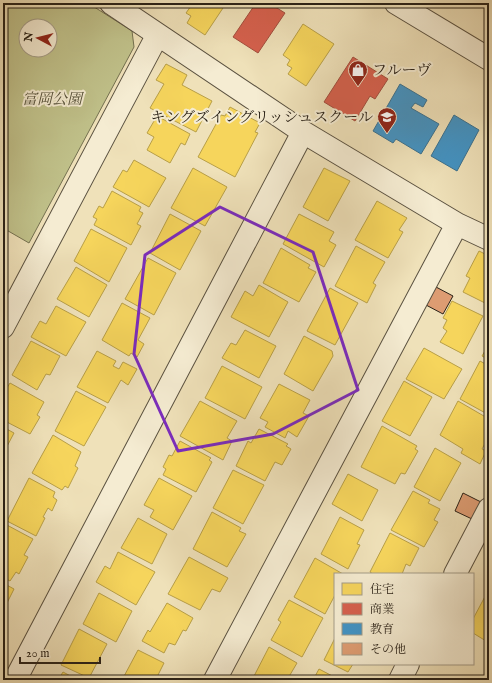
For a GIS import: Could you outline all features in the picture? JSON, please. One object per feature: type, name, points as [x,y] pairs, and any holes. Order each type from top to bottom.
[{"type":"street","points":[[111,3],[303,132],[457,224],[489,239]]},
{"type":"street","points":[[396,3],[489,59]]},
{"type":"street","points":[[3,327],[158,36]]},
{"type":"street","points":[[15,680],[303,132]]},
{"type":"street","points":[[215,680],[457,224]]},
{"type":"street","points":[[456,573],[489,509]]},
{"type":"street","points":[[400,680],[408,665]]},
{"type":"highlighted area","points":[[220,207],[313,252],[358,390],[273,434],[178,451],[134,354],[145,255]]},
{"type":"green space","name":"富岡公園","points":[[3,3],[88,3],[132,31],[134,47],[29,243],[3,228]]},
{"type":"building: 住宅","points":[[193,3],[231,3],[229,7],[225,5],[205,35],[187,23],[191,16],[186,13]]},
{"type":"building: 住宅","points":[[303,24],[334,44],[306,86],[288,74],[292,68],[287,65],[290,60],[283,55]]},
{"type":"building: 住宅","points":[[166,64],[187,75],[182,85],[212,101],[196,132],[150,108],[164,84],[156,80]]},
{"type":"building: 住宅","points":[[230,107],[260,123],[255,132],[258,133],[235,177],[198,157],[221,115],[225,116]]},
{"type":"building: 住宅","points":[[157,116],[190,134],[185,145],[181,143],[170,163],[147,150],[154,137],[147,133]]},
{"type":"building: 住宅","points":[[134,160],[166,178],[149,207],[113,187],[123,170],[127,172]]},
{"type":"building: 住宅","points":[[193,168],[227,187],[205,226],[171,208]]},
{"type":"building: 住宅","points":[[324,168],[350,181],[328,221],[303,207]]},
{"type":"building: 住宅","points":[[112,191],[141,207],[139,211],[143,213],[137,224],[141,226],[131,245],[94,225],[97,219],[93,217],[99,206],[103,208]]},
{"type":"building: 住宅","points":[[377,201],[407,218],[399,230],[403,232],[388,258],[355,240]]},
{"type":"building: 住宅","points":[[170,214],[201,231],[180,270],[150,253]]},
{"type":"building: 住宅","points":[[299,214],[334,232],[329,241],[336,245],[324,267],[283,244]]},
{"type":"building: 住宅","points":[[91,229],[127,248],[109,282],[74,261]]},
{"type":"building: 住宅","points":[[356,246],[385,262],[373,283],[376,285],[367,303],[335,286]]},
{"type":"building: 住宅","points":[[281,248],[310,265],[308,268],[316,272],[299,302],[263,283]]},
{"type":"building: 住宅","points":[[479,251],[489,256],[489,297],[485,303],[463,292],[470,278],[466,276]]},
{"type":"building: 住宅","points":[[148,258],[176,273],[154,315],[125,299]]},
{"type":"building: 住宅","points":[[76,267],[107,285],[89,317],[57,299]]},
{"type":"building: 住宅","points":[[259,285],[288,302],[269,337],[231,317],[245,291],[253,296]]},
{"type":"building: 住宅","points":[[330,288],[358,303],[335,345],[307,331]]},
{"type":"building: 住宅","points":[[452,301],[483,316],[463,354],[440,342],[447,331],[443,328],[447,320],[443,318]]},
{"type":"building: 住宅","points":[[122,303],[150,318],[138,340],[144,344],[137,357],[131,353],[129,356],[102,340]]},
{"type":"building: 住宅","points":[[56,306],[86,322],[66,356],[31,337],[40,321],[46,324]]},
{"type":"building: 住宅","points":[[245,330],[276,346],[259,378],[222,358],[231,343],[236,345]]},
{"type":"building: 住宅","points":[[304,336],[332,351],[333,356],[313,391],[284,374]]},
{"type":"building: 住宅","points":[[31,341],[60,356],[50,375],[46,374],[37,390],[12,375]]},
{"type":"building: 住宅","points":[[489,344],[489,360],[482,356]]},
{"type":"building: 住宅","points":[[424,348],[462,369],[444,399],[406,379]]},
{"type":"building: 住宅","points":[[97,351],[116,361],[113,366],[119,369],[123,362],[137,369],[128,385],[121,380],[108,403],[77,387]]},
{"type":"building: 住宅","points":[[480,361],[489,366],[489,415],[460,399]]},
{"type":"building: 住宅","points":[[222,366],[262,387],[245,419],[205,398]]},
{"type":"building: 住宅","points":[[404,381],[432,397],[410,436],[382,421]]},
{"type":"building: 住宅","points":[[10,383],[44,402],[37,415],[40,417],[30,434],[3,420],[3,394]]},
{"type":"building: 住宅","points":[[279,384],[310,400],[303,413],[309,416],[297,437],[288,431],[285,438],[265,427],[268,422],[260,418]]},
{"type":"building: 住宅","points":[[76,391],[106,407],[84,446],[55,431]]},
{"type":"building: 住宅","points":[[200,401],[237,421],[227,438],[232,441],[223,460],[180,436]]},
{"type":"building: 住宅","points":[[458,401],[489,419],[489,436],[482,449],[486,451],[480,464],[461,453],[463,449],[440,435]]},
{"type":"building: 住宅","points":[[382,426],[417,446],[415,449],[418,451],[405,474],[401,473],[395,484],[361,467]]},
{"type":"building: 住宅","points":[[3,427],[14,433],[3,454]]},
{"type":"building: 住宅","points":[[259,429],[288,444],[286,446],[291,449],[282,465],[275,462],[265,481],[236,466],[248,441],[251,443]]},
{"type":"building: 住宅","points":[[53,435],[81,452],[75,466],[78,468],[68,488],[65,486],[62,490],[32,473]]},
{"type":"building: 住宅","points":[[180,441],[211,458],[209,460],[212,462],[196,492],[163,475],[166,469],[163,467],[169,455],[172,456]]},
{"type":"building: 住宅","points":[[435,448],[461,463],[440,501],[414,487]]},
{"type":"building: 住宅","points":[[233,470],[264,485],[243,524],[213,508]]},
{"type":"building: 住宅","points":[[348,474],[378,490],[362,521],[332,504]]},
{"type":"building: 住宅","points":[[29,478],[55,492],[53,497],[57,500],[52,511],[48,508],[36,536],[7,521]]},
{"type":"building: 住宅","points":[[159,478],[192,496],[173,530],[150,517],[154,510],[144,505]]},
{"type":"building: 住宅","points":[[413,491],[430,500],[428,503],[440,509],[434,520],[438,522],[424,547],[391,530]]},
{"type":"building: 住宅","points":[[212,512],[241,528],[239,531],[246,534],[227,567],[193,549]]},
{"type":"building: 住宅","points":[[340,517],[364,530],[357,544],[360,545],[348,569],[321,554]]},
{"type":"building: 住宅","points":[[138,518],[167,534],[152,564],[121,548]]},
{"type":"building: 住宅","points":[[5,524],[33,539],[24,555],[28,557],[19,574],[16,572],[10,581],[3,577],[3,529]]},
{"type":"building: 住宅","points":[[390,533],[419,548],[410,566],[406,564],[402,573],[370,572]]},
{"type":"building: 住宅","points":[[118,552],[155,572],[136,605],[96,582],[105,566],[110,569]]},
{"type":"building: 住宅","points":[[189,557],[228,578],[220,592],[212,589],[200,610],[168,594]]},
{"type":"building: 住宅","points":[[315,558],[341,573],[334,573],[334,597],[325,614],[294,597]]},
{"type":"building: 住宅","points":[[3,583],[14,589],[3,611]]},
{"type":"building: 住宅","points":[[489,589],[489,636],[486,641],[474,634],[474,617]]},
{"type":"building: 住宅","points":[[99,593],[132,611],[116,642],[83,624]]},
{"type":"building: 住宅","points":[[289,600],[323,618],[302,657],[271,640],[281,622],[278,620]]},
{"type":"building: 住宅","points":[[167,603],[193,618],[186,631],[183,630],[175,645],[169,643],[164,653],[142,641],[148,630],[150,632]]},
{"type":"building: 住宅","points":[[79,629],[107,644],[89,678],[61,665]]},
{"type":"building: 住宅","points":[[334,640],[334,665],[324,660]]},
{"type":"building: 住宅","points":[[269,647],[297,663],[287,680],[252,680]]},
{"type":"building: 住宅","points":[[138,650],[164,663],[158,675],[165,680],[122,680]]},
{"type":"building: 住宅","points":[[334,665],[352,665],[348,672]]},
{"type":"building: 住宅","points":[[319,669],[340,680],[313,680]]},
{"type":"building: 住宅","points":[[63,672],[78,680],[58,680]]},
{"type":"building: 商業","points":[[256,3],[269,3],[285,13],[258,53],[233,37]]},
{"type":"building: 商業","name":"フルーヴ","points":[[353,57],[388,79],[375,99],[370,96],[355,121],[324,102]]},
{"type":"building: 教育","points":[[400,84],[427,100],[423,107],[415,103],[411,108],[439,124],[421,154],[396,139],[393,143],[373,131]]},
{"type":"building: 教育","points":[[454,115],[479,130],[457,171],[431,156]]},
{"type":"building: その他","points":[[436,287],[453,296],[443,314],[426,305]]},
{"type":"building: その他","points":[[463,493],[481,502],[472,519],[455,511]]},
{"type":"place","name":"フルーヴ","points":[[358,87]]},
{"type":"place","name":"キングズイングリッシュスクール","points":[[387,134]]}]
